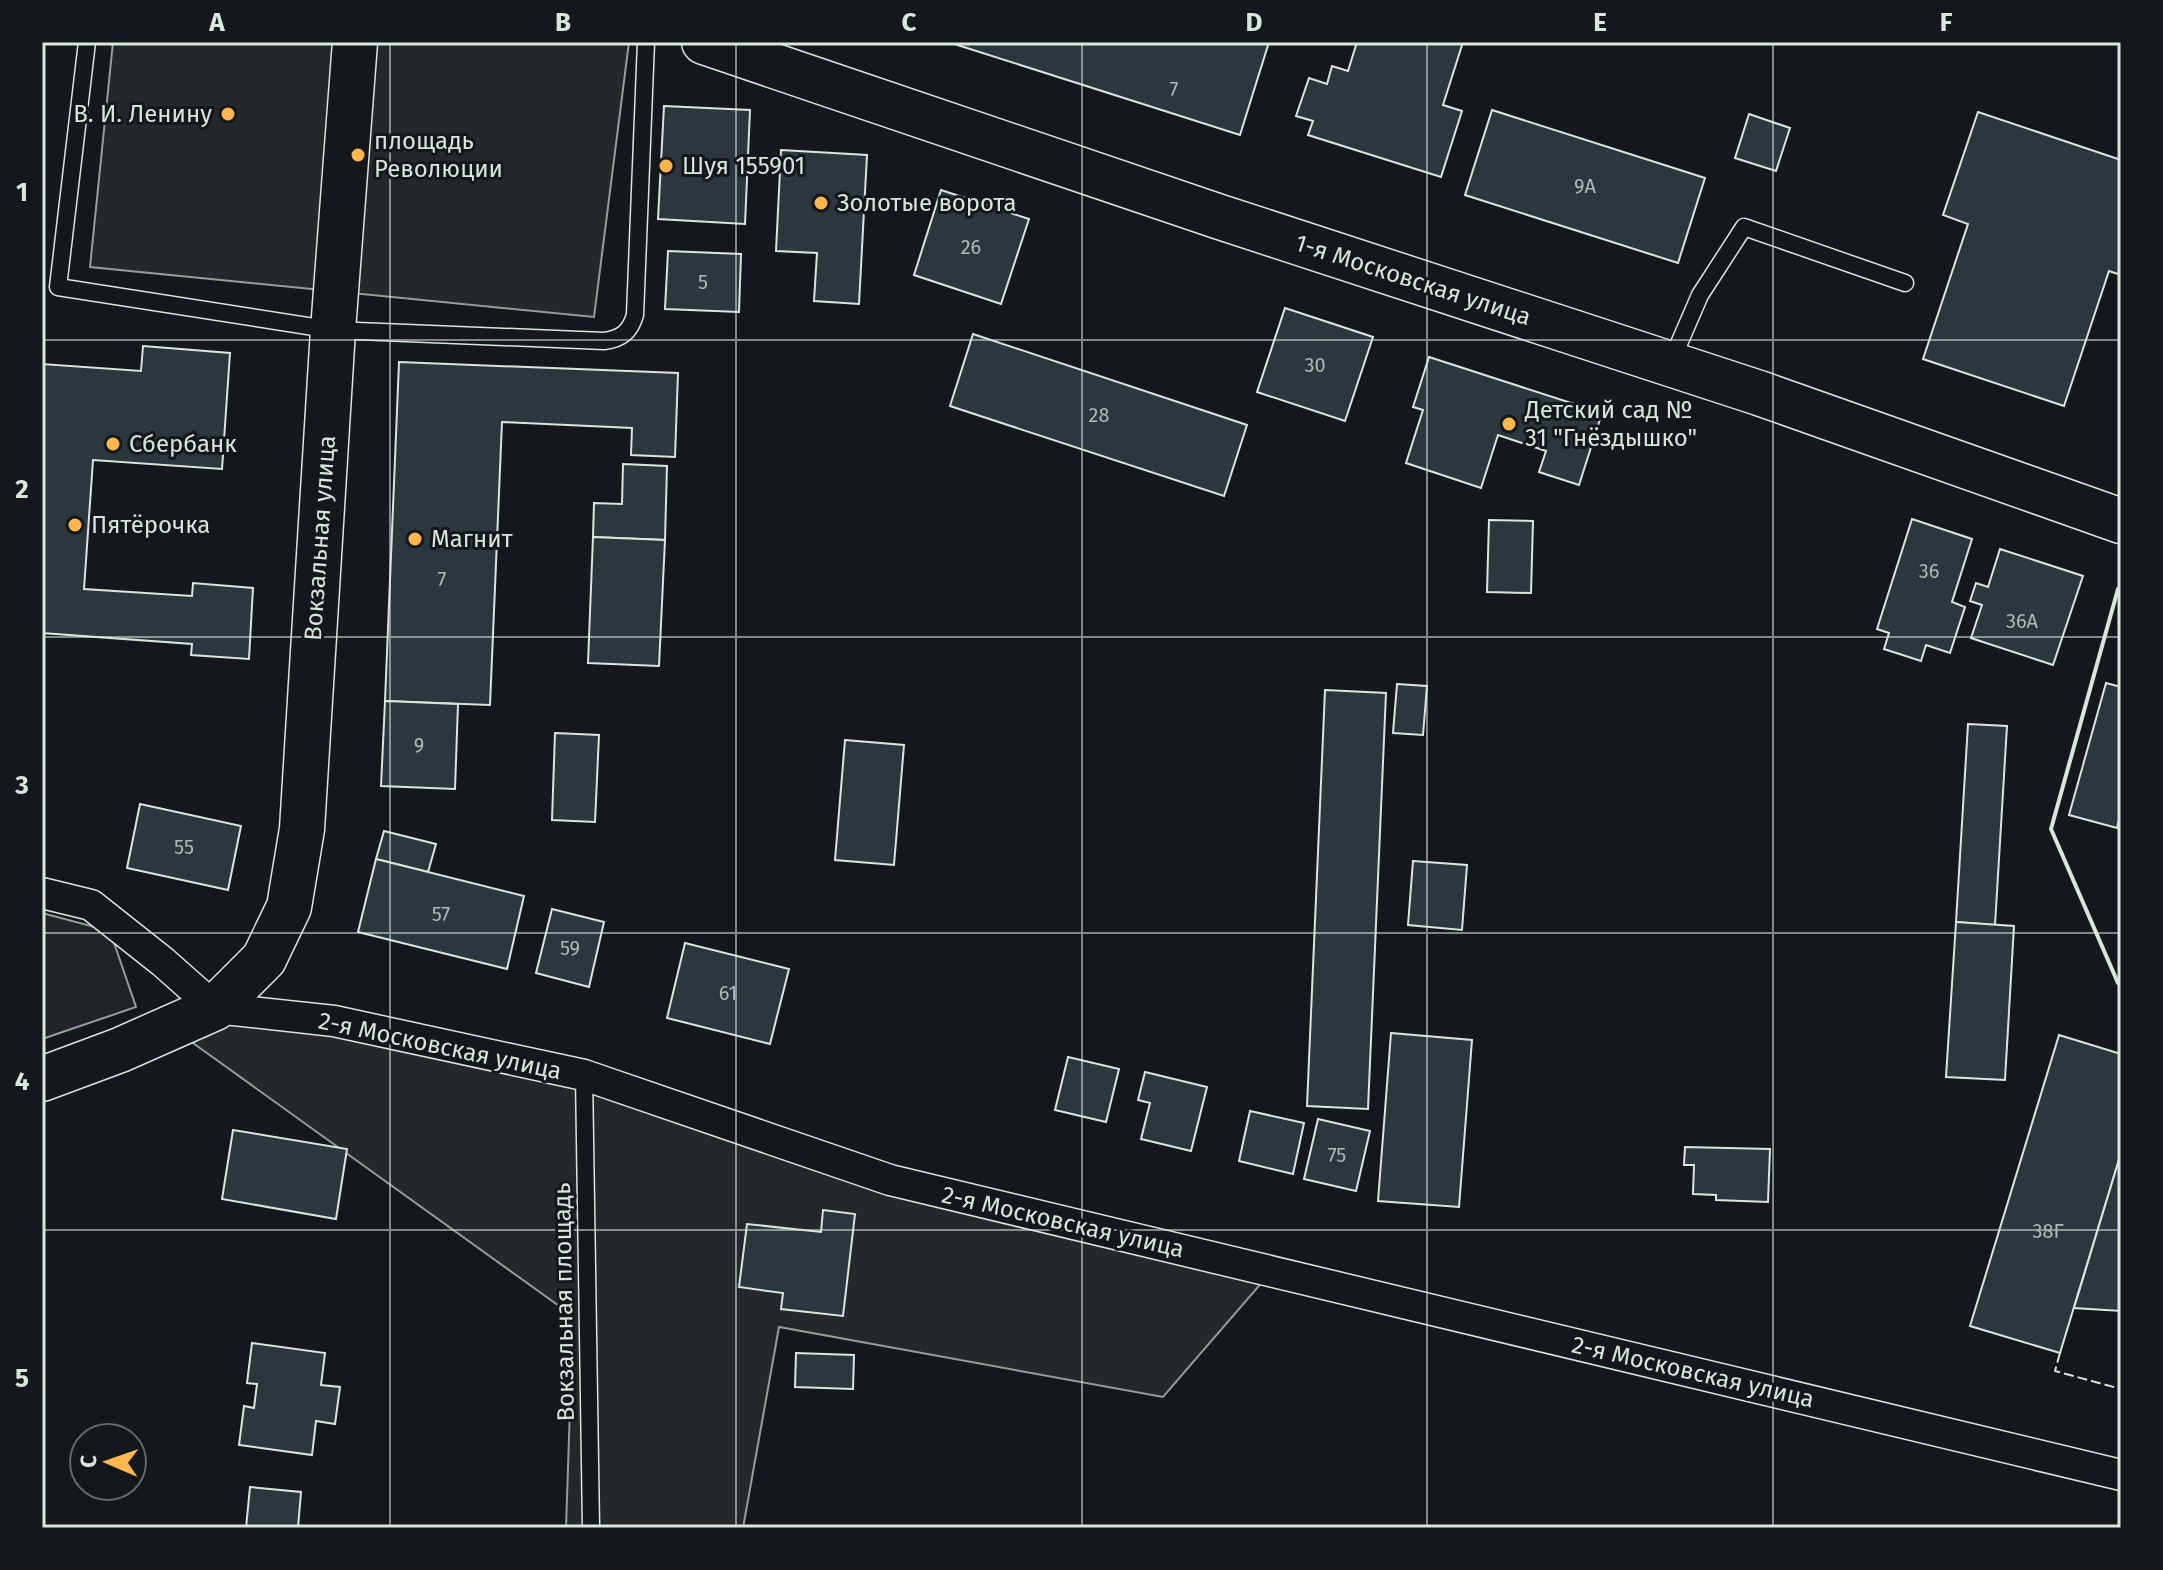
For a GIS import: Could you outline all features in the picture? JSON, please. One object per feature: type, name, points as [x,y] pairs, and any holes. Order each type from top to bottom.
[{"type":"main road","name":"Вокзальная улица","points":[[215,1008],[264,959],[289,907],[302,829],[333,330],[355,42]]},
{"type":"main road","name":"1-я Московская улица","points":[[704,42],[1220,217],[1670,363],[2121,521]]},
{"type":"main road","points":[[42,1079],[120,1050],[215,1008]]},
{"type":"street","points":[[42,893],[91,905],[215,1008]]},
{"type":"street","name":"2-я Московская улица","points":[[215,1008],[334,1021],[584,1075],[890,1180],[2121,1475]]},
{"type":"lane","points":[[87,42],[58,287],[333,330],[604,341],[621,337],[628,331],[635,315],[646,42]]},
{"type":"lane","points":[[1670,363],[1700,295],[1744,227],[1905,283]]},
{"type":"lane","name":"Вокзальная площадь","points":[[584,1075],[591,1528]]},
{"type":"shaded area","name":"площадь Революции","points":[[113,42],[629,42],[594,317],[90,267]]},
{"type":"shaded area","points":[[42,913],[110,931],[136,1007],[42,1039]]},
{"type":"shaded area","points":[[215,1008],[584,1075],[890,1180],[1271,1272],[1163,1397],[779,1327],[743,1528],[566,1528],[573,1316],[172,1028]]},
{"type":"building","points":[[948,42],[1269,42],[1240,135]]},
{"type":"building","points":[[1357,42],[1463,42],[1443,105],[1462,111],[1441,177],[1308,135],[1313,121],[1296,116],[1309,78],[1327,84],[1332,66],[1348,71]]},
{"type":"building","points":[[664,106],[750,110],[745,224],[658,219]]},
{"type":"building","points":[[1492,110],[1705,178],[1678,263],[1465,195]]},
{"type":"building","points":[[1978,112],[2121,160],[2121,275],[2109,271],[2064,406],[1923,359],[1968,224],[1943,215]]},
{"type":"building","points":[[1749,114],[1790,128],[1776,171],[1735,158]]},
{"type":"building","name":"Золотые ворота","points":[[781,150],[867,155],[859,304],[814,301],[817,253],[776,251]]},
{"type":"building","points":[[941,190],[1029,219],[1001,304],[914,275]]},
{"type":"building","points":[[668,251],[741,254],[739,312],[665,309]]},
{"type":"building","points":[[1285,308],[1373,337],[1345,421],[1257,392]]},
{"type":"building","points":[[973,334],[1247,425],[1224,496],[950,406]]},
{"type":"building","points":[[143,346],[230,353],[222,469],[93,460],[84,589],[192,596],[193,583],[253,588],[249,659],[191,655],[192,644],[42,633],[42,364],[141,371]]},
{"type":"building","name":"Детский сад № 31 \"Гнёздышко\"","points":[[1429,357],[1602,413],[1579,485],[1539,472],[1546,451],[1498,435],[1481,488],[1406,463],[1423,410],[1413,407]]},
{"type":"building","points":[[399,362],[678,373],[675,457],[631,455],[632,428],[502,422],[490,705],[385,701]]},
{"type":"building","points":[[623,464],[667,466],[665,540],[593,537],[594,503],[622,504]]},
{"type":"building","points":[[1912,519],[1972,539],[1952,602],[1965,607],[1950,653],[1926,645],[1921,661],[1884,649],[1889,633],[1877,629]]},
{"type":"building","points":[[1489,520],[1533,521],[1531,593],[1487,592]]},
{"type":"building","points":[[593,537],[665,540],[659,666],[588,663]]},
{"type":"building","points":[[2000,549],[2083,576],[2053,665],[1971,638],[1982,605],[1970,601],[1976,583],[1988,587]]},
{"type":"building","points":[[2106,683],[2121,687],[2121,812],[2117,828],[2069,815]]},
{"type":"building","points":[[1397,684],[1427,686],[1423,735],[1393,733]]},
{"type":"building","points":[[1325,690],[1386,693],[1368,1109],[1307,1106]]},
{"type":"building","points":[[385,701],[458,704],[455,789],[381,786]]},
{"type":"building","points":[[1968,724],[2007,726],[1995,925],[1956,922]]},
{"type":"building","points":[[555,733],[599,735],[595,822],[552,820]]},
{"type":"building","points":[[845,740],[904,745],[894,865],[835,860]]},
{"type":"building","points":[[140,804],[241,826],[228,890],[127,868]]},
{"type":"building","points":[[384,831],[436,844],[428,872],[376,859]]},
{"type":"building","points":[[376,859],[524,896],[507,969],[358,932]]},
{"type":"building","points":[[1413,861],[1467,865],[1462,930],[1408,925]]},
{"type":"building","points":[[552,909],[604,922],[589,987],[536,973]]},
{"type":"building","points":[[1956,922],[2014,926],[2005,1080],[1946,1077]]},
{"type":"building","points":[[685,943],[789,969],[770,1044],[667,1018]]},
{"type":"building","points":[[1391,1033],[1472,1040],[1459,1207],[1378,1201]]},
{"type":"building","points":[[2059,1035],[2121,1054],[2121,1153],[2060,1353],[1970,1326]]},
{"type":"building","points":[[1068,1057],[1119,1069],[1106,1122],[1055,1110]]},
{"type":"building","points":[[1145,1072],[1207,1087],[1191,1151],[1141,1139],[1150,1103],[1138,1100]]},
{"type":"building","points":[[1250,1111],[1304,1123],[1293,1174],[1239,1161]]},
{"type":"building","points":[[1318,1119],[1370,1131],[1356,1191],[1304,1179]]},
{"type":"building","points":[[233,1130],[347,1149],[336,1219],[222,1199]]},
{"type":"building","points":[[1685,1147],[1770,1149],[1768,1202],[1716,1200],[1716,1195],[1693,1194],[1694,1165],[1684,1165]]},
{"type":"building","points":[[2121,1153],[2121,1311],[2074,1308]]},
{"type":"building","points":[[823,1210],[855,1214],[843,1316],[781,1309],[783,1293],[739,1287],[747,1224],[821,1232]]},
{"type":"building","points":[[252,1343],[325,1353],[321,1385],[340,1387],[335,1424],[316,1421],[312,1455],[239,1445],[244,1406],[254,1408],[257,1384],[247,1383]]},
{"type":"building","points":[[796,1353],[854,1355],[853,1389],[795,1387]]},
{"type":"building","points":[[250,1487],[301,1492],[298,1528],[246,1528]]},
{"type":"fence","points":[[2060,1353],[2055,1371],[2121,1389]]},
{"type":"wall","points":[[2121,590],[2118,589],[2051,829],[2121,984]]},
{"type":"place","name":"В. И. Ленину","points":[[228,114]]},
{"type":"place","name":"площадь Революции","points":[[358,155]]},
{"type":"place","name":"Шуя 155901","points":[[666,166]]},
{"type":"place","name":"Золотые ворота","points":[[821,203]]},
{"type":"place","name":"Детский сад № 31 \"Гнёздышко\"","points":[[1509,424]]},
{"type":"place","name":"Сбербанк","points":[[113,444]]},
{"type":"place","name":"Пятёрочка","points":[[75,525]]},
{"type":"place","name":"Магнит","points":[[415,539]]}]
